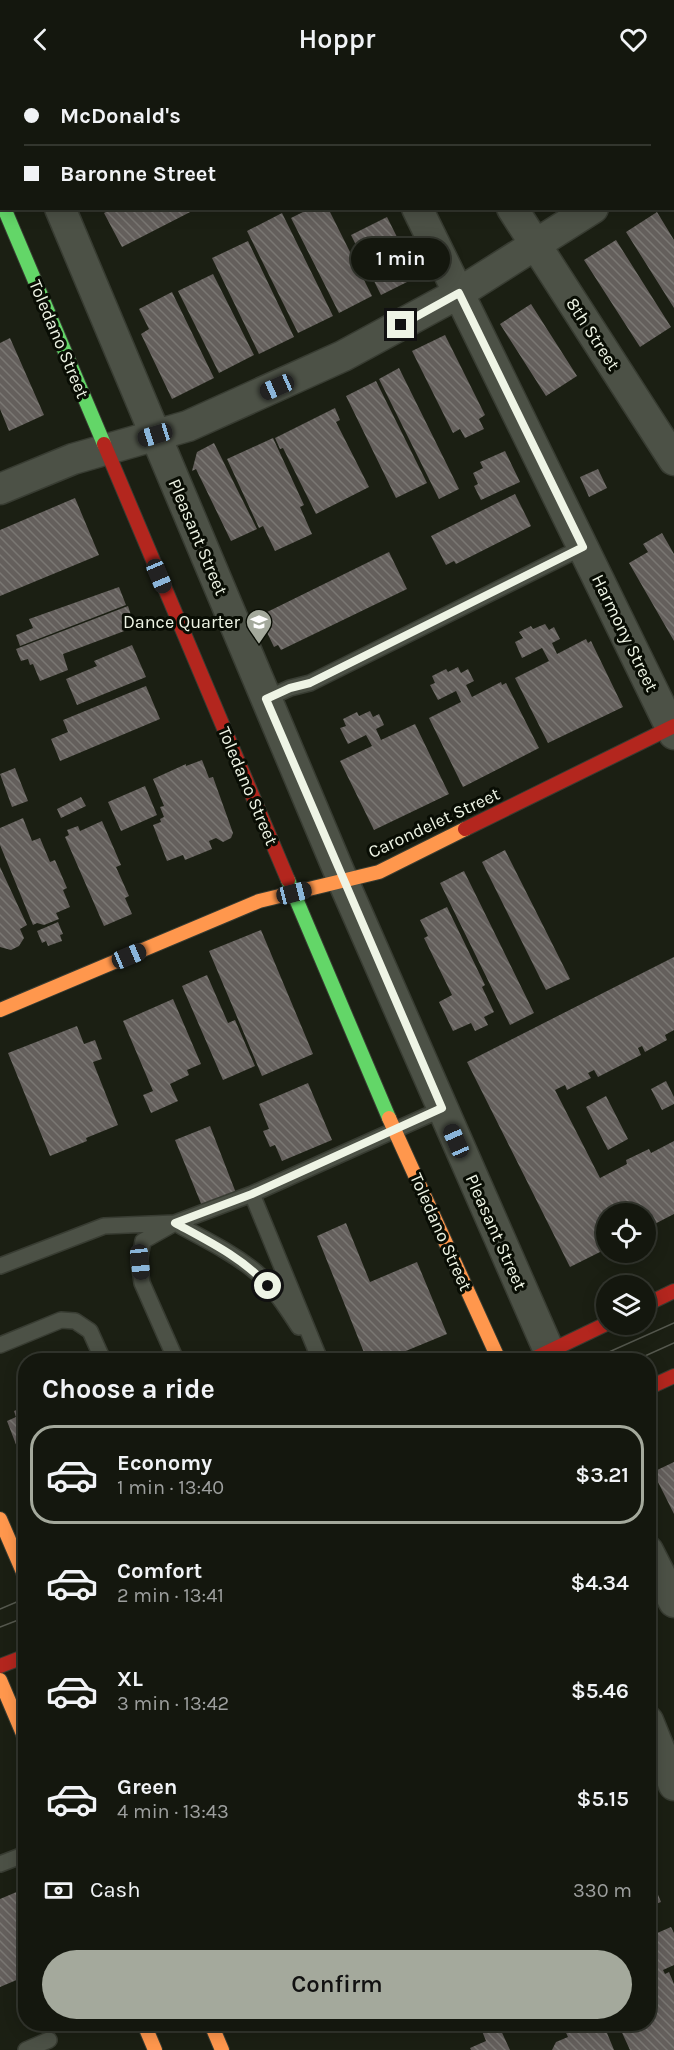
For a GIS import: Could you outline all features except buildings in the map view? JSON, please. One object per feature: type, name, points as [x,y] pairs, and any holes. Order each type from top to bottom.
[{"type":"street","name":"Toledano Street","points":[[5,210],[394,1129],[496,1353]]},
{"type":"street","name":"Pleasant Street","points":[[61,210],[343,881],[442,1108],[542,1353]]},
{"type":"street","name":"Harmony Street","points":[[418,210],[673,729]]},
{"type":"street","name":"8th Street","points":[[513,210],[674,460]]},
{"type":"street","points":[[0,489],[73,459],[188,426],[343,356],[459,293],[590,210]]},
{"type":"street","name":"Carondelet Street","points":[[0,1010],[259,901],[379,872],[673,729]]},
{"type":"street","points":[[656,1300],[674,1291]]},
{"type":"street","points":[[553,1353],[596,1329]]},
{"type":"street","points":[[656,1384],[674,1376]]},
{"type":"street","points":[[0,1519],[18,1559]]},
{"type":"street","points":[[656,1567],[674,1602]]},
{"type":"street","points":[[8,1579],[18,1577]]},
{"type":"street","points":[[0,1666],[18,1659]]},
{"type":"street","points":[[0,1680],[18,1722]]},
{"type":"street","points":[[656,1741],[674,1785]]},
{"type":"street","points":[[147,2031],[155,2050]]},
{"type":"street","points":[[214,2031],[222,2050]]},
{"type":"lane","points":[[266,699],[290,688],[310,683],[583,547]]},
{"type":"lane","points":[[173,1353],[142,1283],[140,1262],[143,1241],[175,1223],[252,1194],[442,1108]]},
{"type":"lane","points":[[252,1194],[317,1353]]},
{"type":"lane","points":[[0,1266],[104,1226],[175,1223],[219,1247],[255,1272],[281,1300],[315,1353]]},
{"type":"lane","points":[[0,1345],[61,1320],[75,1321],[90,1331],[100,1353]]},
{"type":"lane","points":[[0,1864],[18,1857]]},
{"type":"lane","points":[[26,2050],[49,2040]]},
{"type":"tram line","points":[[607,1353],[674,1323]]},
{"type":"tram line","points":[[652,1353],[674,1343]]},
{"type":"tram line","points":[[0,1609],[18,1601]]},
{"type":"tram line","points":[[0,1627],[18,1620]]},
{"type":"traffic: fast","points":[[5,210],[104,444]]},
{"type":"traffic: fast","points":[[288,880],[389,1118]]},
{"type":"traffic: slow","points":[[0,1010],[259,901],[379,872],[465,829]]},
{"type":"traffic: slow","points":[[389,1118],[496,1353]]},
{"type":"traffic: slow","points":[[0,1519],[18,1561]]},
{"type":"traffic: slow","points":[[0,1680],[18,1722]]},
{"type":"traffic: slow","points":[[147,2031],[155,2050]]},
{"type":"traffic: slow","points":[[214,2031],[222,2050]]},
{"type":"traffic: jam","points":[[104,444],[288,880]]},
{"type":"traffic: jam","points":[[465,829],[674,726]]},
{"type":"traffic: jam","points":[[656,1300],[674,1291]]},
{"type":"traffic: jam","points":[[546,1353],[596,1329]]},
{"type":"traffic: jam","points":[[656,1384],[674,1376]]},
{"type":"traffic: jam","points":[[0,1666],[18,1659]]},
{"type":"place","name":"Dance Quarter","points":[[259,645]]},
{"type":"route","points":[[268,1286],[255,1272],[219,1247],[175,1223],[252,1194],[442,1108],[266,699],[290,688],[310,683],[583,547],[459,293],[401,325]]}]
